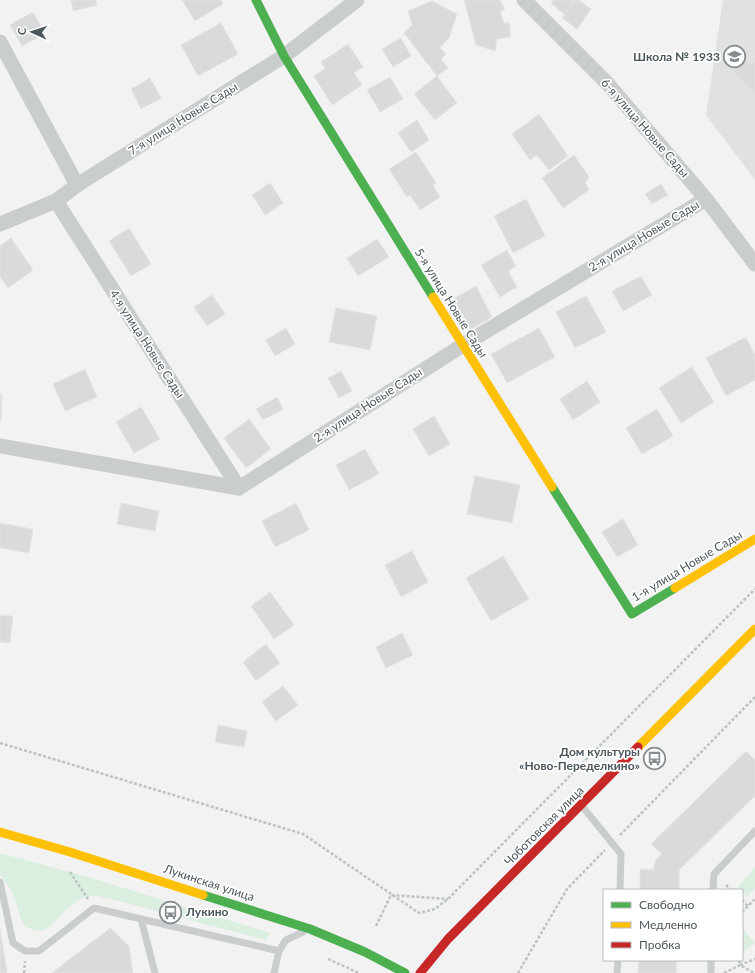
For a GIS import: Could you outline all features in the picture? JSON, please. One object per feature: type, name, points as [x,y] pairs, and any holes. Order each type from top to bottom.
[{"type":"main road","name":"5-я улица Новые Сады","points":[[256,0],[284,56],[632,614]]},
{"type":"main road","name":"1-я улица Новые Сады","points":[[632,614],[755,539]]},
{"type":"main road","name":"Чоботовская улица","points":[[420,973],[448,939],[755,629]]},
{"type":"main road","name":"Лукинская улица","points":[[0,832],[78,854],[310,928],[365,952],[405,973]]},
{"type":"street","name":"7-я улица Новые Сады","points":[[0,224],[56,201],[76,185],[284,56],[357,0]]},
{"type":"street","name":"6-я улица Новые Сады","points":[[524,0],[607,83],[706,199],[755,264]]},
{"type":"street","points":[[0,42],[76,185]]},
{"type":"street","name":"2-я улица Новые Сады","points":[[239,488],[463,344],[706,199]]},
{"type":"street","name":"4-я улица Новые Сады","points":[[56,201],[239,488]]},
{"type":"street","points":[[0,446],[239,488]]},
{"type":"lane","points":[[582,805],[621,854],[620,889]]},
{"type":"lane","points":[[713,889],[714,874],[755,831]]},
{"type":"lane","points":[[0,882],[13,943],[26,951],[39,951],[94,908],[279,951]]},
{"type":"lane","points":[[141,919],[155,973]]},
{"type":"lane","points":[[274,973],[279,951],[286,940],[310,928]]},
{"type":"lane","points":[[617,973],[618,961]]},
{"type":"lane","points":[[711,961],[711,973]]},
{"type":"path","points":[[0,743],[303,834],[391,895],[420,913],[435,909],[448,899],[755,589]]},
{"type":"path","points":[[518,973],[567,889],[755,697]]},
{"type":"path","points":[[67,866],[94,908]]},
{"type":"path","points":[[391,895],[448,899]]},
{"type":"path","points":[[376,926],[391,895]]},
{"type":"path","points":[[743,911],[755,899]]},
{"type":"path","points":[[743,901],[748,906]]},
{"type":"path","points":[[724,973],[755,960]]},
{"type":"path","points":[[739,961],[740,965],[754,973]]},
{"type":"shaded area","name":"Школа № 1933","points":[[723,0],[755,0],[755,180],[706,115]]},
{"type":"green space","points":[[0,853],[88,877],[270,933],[266,940],[95,895],[82,898],[64,911],[51,926],[42,931],[33,930],[25,926],[21,919],[13,893],[0,874]]},
{"type":"green space","points":[[755,867],[755,888],[747,897],[743,893],[743,889],[738,887]]},
{"type":"green space","points":[[743,929],[755,943],[743,952]]},
{"type":"building","points":[[71,0],[96,0],[97,5],[73,11]]},
{"type":"building","points":[[182,0],[221,0],[223,4],[195,21]]},
{"type":"building","points":[[464,0],[500,0],[505,9],[500,12],[504,23],[510,23],[510,37],[497,39],[495,51],[476,45]]},
{"type":"building","points":[[553,0],[575,0],[565,15],[551,3]]},
{"type":"building","points":[[575,0],[579,0],[591,9],[577,29],[562,18]]},
{"type":"building","points":[[432,1],[457,14],[449,38],[440,47],[446,54],[441,59],[448,68],[437,76],[404,33],[412,25],[408,11]]},
{"type":"building","points":[[33,12],[45,34],[22,46],[10,25]]},
{"type":"building","points":[[221,23],[238,54],[198,76],[181,45]]},
{"type":"building","points":[[401,38],[411,56],[393,67],[382,49]]},
{"type":"building","points":[[348,44],[363,67],[354,73],[362,85],[332,105],[314,76],[325,69],[321,62]]},
{"type":"building","points":[[744,59],[750,65],[755,60],[755,94],[733,72]]},
{"type":"building","points":[[437,76],[457,103],[435,120],[414,94]]},
{"type":"building","points":[[390,77],[403,99],[380,112],[367,90]]},
{"type":"building","points":[[150,78],[161,98],[141,109],[131,89]]},
{"type":"building","points":[[539,114],[568,156],[549,170],[537,155],[530,160],[512,134]]},
{"type":"building","points":[[417,120],[429,140],[411,152],[398,133]]},
{"type":"building","points":[[416,152],[436,183],[433,185],[440,197],[420,210],[410,195],[407,197],[389,169]]},
{"type":"building","points":[[574,155],[589,177],[585,183],[589,190],[563,208],[542,178]]},
{"type":"building","points":[[270,183],[283,203],[265,215],[252,195]]},
{"type":"building","points":[[661,184],[668,195],[652,204],[645,194]]},
{"type":"building","points":[[526,199],[545,236],[513,253],[494,216]]},
{"type":"building","points":[[129,228],[151,264],[131,276],[109,241]]},
{"type":"building","points":[[11,238],[33,270],[8,288],[0,277],[0,246]]},
{"type":"building","points":[[377,239],[389,257],[358,276],[347,258]]},
{"type":"building","points":[[507,250],[516,266],[508,271],[517,287],[500,297],[481,265]]},
{"type":"building","points":[[641,276],[652,295],[623,311],[612,291]]},
{"type":"building","points":[[476,286],[492,317],[470,330],[453,299]]},
{"type":"building","points":[[212,295],[225,314],[207,326],[194,307]]},
{"type":"building","points":[[586,296],[606,332],[575,348],[556,312]]},
{"type":"building","points":[[336,308],[377,316],[370,350],[329,342]]},
{"type":"building","points":[[286,328],[295,344],[275,356],[266,340]]},
{"type":"building","points":[[539,328],[555,357],[507,383],[491,354]]},
{"type":"building","points":[[746,337],[755,355],[755,380],[726,396],[706,358]]},
{"type":"building","points":[[692,367],[714,402],[681,423],[659,388]]},
{"type":"building","points":[[85,369],[97,397],[65,411],[53,384]]},
{"type":"building","points":[[341,371],[352,391],[339,398],[328,378]]},
{"type":"building","points":[[587,381],[600,402],[573,420],[560,399]]},
{"type":"building","points":[[0,394],[2,394],[1,421],[0,421]]},
{"type":"building","points":[[277,397],[283,409],[263,420],[256,409]]},
{"type":"building","points":[[141,407],[160,439],[134,453],[116,422]]},
{"type":"building","points":[[657,409],[673,436],[642,454],[626,428]]},
{"type":"building","points":[[434,416],[450,444],[429,456],[413,429]]},
{"type":"building","points":[[249,419],[271,449],[246,468],[224,438]]},
{"type":"building","points":[[365,449],[379,474],[349,490],[336,465]]},
{"type":"building","points":[[475,476],[520,485],[512,523],[467,514]]},
{"type":"building","points":[[121,503],[159,511],[155,531],[117,524]]},
{"type":"building","points":[[296,503],[309,530],[275,547],[262,521]]},
{"type":"building","points":[[623,519],[638,545],[617,557],[602,532]]},
{"type":"building","points":[[0,523],[33,529],[29,553],[0,548]]},
{"type":"building","points":[[412,551],[428,582],[401,597],[385,565]]},
{"type":"building","points":[[503,556],[529,599],[491,621],[466,578]]},
{"type":"building","points":[[270,592],[294,625],[274,639],[251,606]]},
{"type":"building","points":[[0,615],[13,616],[10,643],[0,642]]},
{"type":"building","points":[[402,633],[413,655],[386,668],[376,647]]},
{"type":"building","points":[[266,644],[280,663],[256,681],[243,662]]},
{"type":"building","points":[[283,686],[298,705],[276,721],[262,702]]},
{"type":"building","points":[[218,725],[247,731],[244,747],[215,742]]},
{"type":"building","points":[[746,751],[755,760],[755,796],[679,870],[679,889],[640,889],[640,869],[653,870],[656,860],[662,854],[651,844]]},
{"type":"building","points":[[0,928],[7,973],[0,973]]},
{"type":"building","points":[[110,928],[129,946],[133,973],[52,973]]},
{"type":"building","points":[[639,961],[677,961],[676,973],[638,973]]},
{"type":"traffic: fast","points":[[256,0],[284,56],[433,297]]},
{"type":"traffic: fast","points":[[552,487],[632,614],[675,588]]},
{"type":"traffic: fast","points":[[203,895],[310,929],[365,952],[405,973]]},
{"type":"traffic: slow","points":[[433,297],[552,487]]},
{"type":"traffic: slow","points":[[675,588],[755,539]]},
{"type":"traffic: slow","points":[[638,747],[755,629]]},
{"type":"traffic: slow","points":[[0,832],[70,852],[203,895]]},
{"type":"traffic: jam","points":[[420,973],[448,939],[638,747]]},
{"type":"place","name":"Школа № 1933","points":[[735,57]]},
{"type":"place","name":"Дом культуры «Ново-Переделкино»","points":[[655,759]]},
{"type":"place","name":"Лукино","points":[[170,912]]}]
